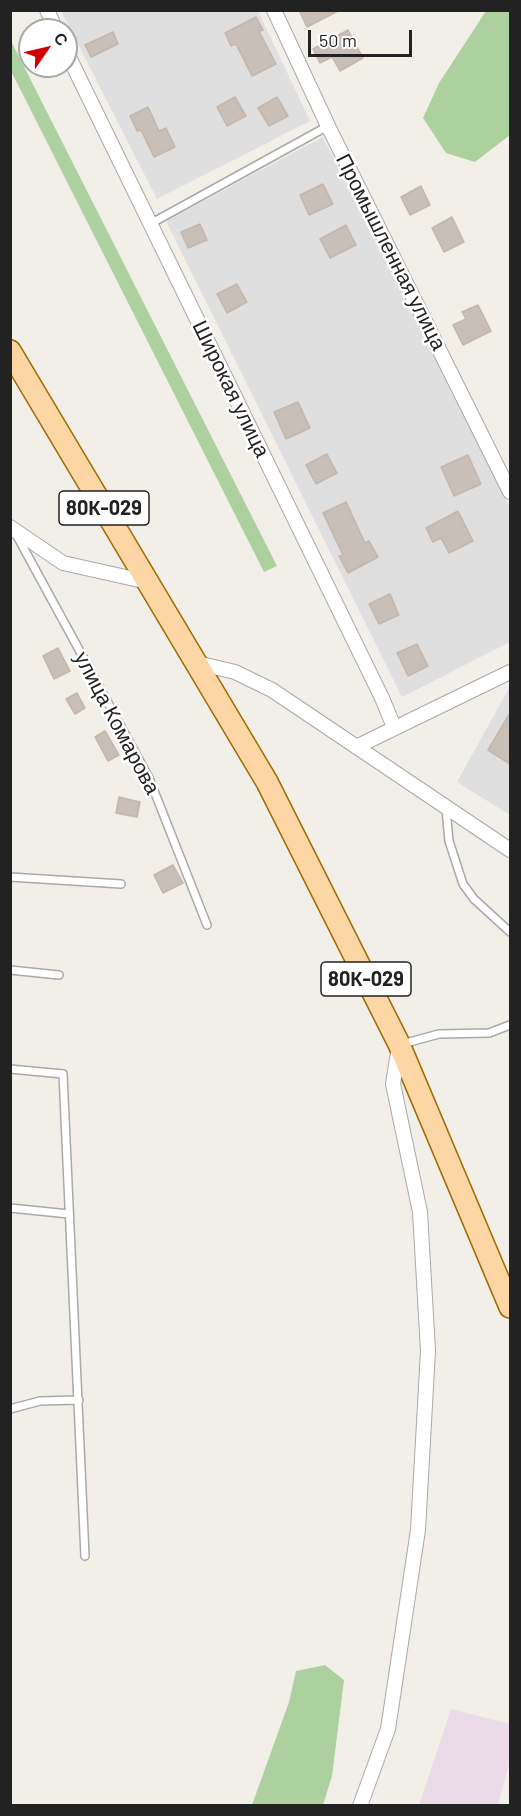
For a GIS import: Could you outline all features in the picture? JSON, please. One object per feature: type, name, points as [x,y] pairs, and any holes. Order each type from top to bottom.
[{"type":"main road","name":"80К-029","points":[[10,351],[267,782],[399,1044],[510,1307]]},
{"type":"street","name":"Промышленная улица","points":[[274,10],[328,126],[510,491]]},
{"type":"street","name":"Широкая улица","points":[[78,76],[382,698],[394,727]]},
{"type":"street","points":[[12,527],[63,563],[148,582]]},
{"type":"street","points":[[197,663],[235,672],[272,690],[510,850]]},
{"type":"street","points":[[358,746],[510,672]]},
{"type":"street","points":[[360,1806],[388,1729],[418,1530],[427,1375],[428,1351],[420,1212],[393,1084],[399,1044]]},
{"type":"lane","points":[[150,224],[328,126]]},
{"type":"lane","name":"улица Комарова","points":[[12,527],[149,778],[207,925]]},
{"type":"lane","points":[[446,809],[449,841],[463,884],[474,899],[510,932]]},
{"type":"lane","points":[[10,877],[121,884]]},
{"type":"lane","points":[[10,970],[59,975]]},
{"type":"lane","points":[[399,1044],[439,1034],[489,1033],[510,1025]]},
{"type":"lane","points":[[10,1069],[63,1074],[85,1556]]},
{"type":"lane","points":[[10,1208],[69,1214]]},
{"type":"lane","points":[[10,1409],[40,1401],[79,1400]]},
{"type":"shaded area","points":[[61,11],[258,11],[310,121],[157,199],[78,44],[78,18],[65,18]]},
{"type":"shaded area","points":[[323,137],[510,508],[510,642],[402,697],[166,221]]},
{"type":"shaded area","points":[[510,686],[510,815],[457,782]]},
{"type":"shaded area","points":[[451,1709],[510,1724],[510,1761],[498,1805],[419,1805]]},
{"type":"green space","points":[[486,11],[510,11],[510,135],[475,162],[446,153],[423,118],[439,83]]},
{"type":"green space","points":[[10,39],[18,55],[18,78],[30,78],[277,566],[264,572],[11,71]]},
{"type":"green space","points":[[325,1665],[344,1680],[332,1776],[323,1805],[252,1805],[289,1702],[296,1671]]},
{"type":"building","points":[[299,10],[340,10],[307,27]]},
{"type":"building","points":[[256,17],[263,30],[259,31],[276,64],[252,76],[236,44],[231,46],[225,33]]},
{"type":"building","points":[[348,30],[363,58],[340,71],[332,57],[320,63],[313,49]]},
{"type":"building","points":[[113,32],[118,44],[91,57],[85,45]]},
{"type":"building","points":[[235,97],[246,116],[227,126],[217,107]]},
{"type":"building","points":[[277,97],[288,116],[269,126],[258,108]]},
{"type":"building","points":[[148,107],[159,131],[166,128],[175,147],[154,157],[141,130],[137,131],[130,116]]},
{"type":"building","points":[[323,184],[333,204],[309,215],[300,195]]},
{"type":"building","points":[[421,186],[430,205],[410,215],[401,197]]},
{"type":"building","points":[[452,217],[464,242],[444,252],[432,228]]},
{"type":"building","points":[[200,224],[207,240],[188,248],[181,232]]},
{"type":"building","points":[[346,225],[356,245],[330,258],[320,239]]},
{"type":"building","points":[[237,284],[247,302],[227,313],[217,294]]},
{"type":"building","points":[[478,305],[491,331],[463,345],[453,325],[466,319],[462,312]]},
{"type":"building","points":[[298,402],[310,428],[286,439],[274,412]]},
{"type":"building","points":[[327,454],[337,473],[316,484],[306,465]]},
{"type":"building","points":[[468,455],[481,484],[454,496],[441,467]]},
{"type":"building","points":[[346,502],[365,543],[369,541],[378,557],[348,573],[339,556],[343,555],[323,513]]},
{"type":"building","points":[[458,511],[473,541],[449,553],[441,538],[433,542],[426,528]]},
{"type":"building","points":[[390,594],[399,615],[379,624],[369,604]]},
{"type":"building","points":[[417,644],[428,666],[408,676],[397,653]]},
{"type":"building","points":[[58,648],[70,671],[54,679],[43,656]]},
{"type":"building","points":[[77,693],[85,708],[75,714],[66,699]]},
{"type":"building","points":[[510,713],[510,764],[488,750]]},
{"type":"building","points":[[105,731],[119,755],[108,761],[95,737]]},
{"type":"building","points":[[119,797],[140,802],[137,817],[116,813]]},
{"type":"building","points":[[173,865],[183,883],[163,893],[154,875]]}]
